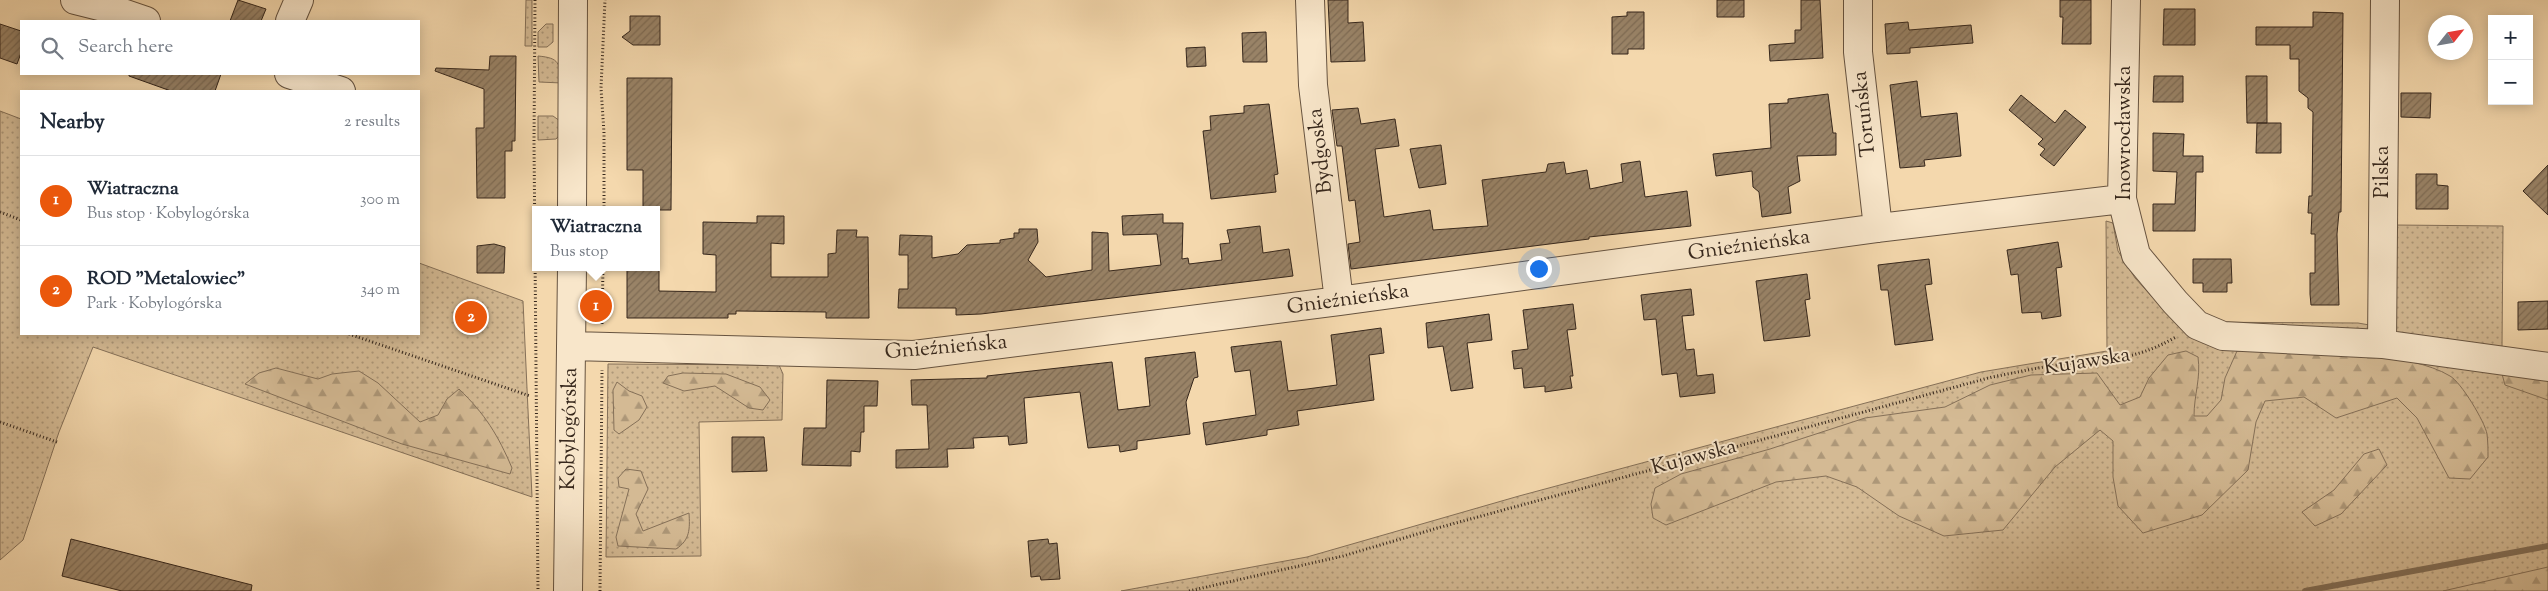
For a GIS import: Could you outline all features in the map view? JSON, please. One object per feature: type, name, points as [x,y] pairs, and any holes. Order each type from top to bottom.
[{"type":"street","points":[[75,0],[111,8],[143,20]]},
{"type":"street","points":[[290,20],[299,0]]},
{"type":"street","points":[[572,206],[573,0]]},
{"type":"street","name":"Bydgoska","points":[[1310,0],[1313,84],[1339,301]]},
{"type":"street","name":"Toruńska","points":[[1858,0],[1858,52],[1878,228]]},
{"type":"street","name":"Inowrocławska","points":[[2126,0],[2122,199],[2136,255],[2197,325],[2223,336],[2382,344]]},
{"type":"street","name":"Pilska","points":[[2382,344],[2385,0]]},
{"type":"street","points":[[292,75],[338,90]]},
{"type":"street","name":"Gnieźnieńska","points":[[571,346],[914,355],[1339,301],[1878,228],[2122,199]]},
{"type":"street","name":"Kobylogórska","points":[[568,591],[572,271]]},
{"type":"street","points":[[2382,344],[2548,367]]},
{"type":"path","points":[[535,0],[535,206]]},
{"type":"path","points":[[604,206],[604,133],[601,79],[605,0]]},
{"type":"path","points":[[0,212],[20,220]]},
{"type":"path","points":[[535,271],[538,591]]},
{"type":"path","points":[[600,591],[603,271]]},
{"type":"path","name":"Kujawska","points":[[1189,591],[1343,556],[1451,524],[1992,377],[2056,365],[2120,359],[2154,349],[2197,325]]},
{"type":"path","points":[[352,335],[530,396]]},
{"type":"path","points":[[0,422],[57,442]]},
{"type":"green space","points":[[526,0],[532,0],[532,46],[525,46]]},
{"type":"green space","points":[[546,24],[553,24],[553,42],[547,47],[538,47],[538,32]]},
{"type":"green space","points":[[538,56],[551,58],[557,63],[562,83],[539,82]]},
{"type":"green space","points":[[0,111],[20,119],[20,335],[420,335],[420,263],[523,301],[532,497],[93,347],[59,432],[23,540],[0,560]]},
{"type":"green space","points":[[538,116],[553,116],[560,121],[559,136],[556,139],[538,140]]},
{"type":"green space","points":[[2106,221],[2113,223],[2118,251],[2135,278],[2175,322],[2358,323],[2392,329],[2394,225],[2503,226],[2502,349],[2548,358],[2548,584],[2515,591],[1121,591],[1307,557],[1519,496],[1981,372],[2107,351]]},
{"type":"green space","points":[[2269,350],[2337,353],[2388,358],[2432,368],[2450,376],[2466,394],[2482,421],[2487,434],[2488,457],[2470,479],[2449,478],[2417,418],[2397,398],[2336,418],[2304,397],[2265,401],[2256,422],[2248,470],[2202,515],[2143,533],[2118,506],[2113,477],[2113,441],[2100,430],[2055,467],[2003,530],[1944,536],[1899,516],[1857,487],[1826,476],[1776,482],[1666,525],[1653,518],[1651,504],[1655,488],[1681,474],[1770,449],[1865,418],[1945,407],[1990,385],[2031,375],[2097,373],[2120,405],[2140,397],[2149,378],[2168,355],[2186,351],[2198,357],[2199,372],[2194,416],[2207,416],[2221,400],[2225,378],[2237,351]]},
{"type":"green space","points":[[608,364],[779,365],[783,374],[782,420],[699,422],[701,556],[606,557]]},
{"type":"green space","points":[[276,368],[318,379],[332,374],[359,371],[378,383],[420,422],[438,415],[447,399],[459,389],[484,416],[496,435],[512,468],[510,474],[402,444],[245,384],[259,373]]},
{"type":"green space","points":[[683,373],[726,374],[760,387],[770,400],[763,410],[749,408],[715,386],[684,391],[663,383],[668,376]]},
{"type":"green space","points":[[2502,374],[2548,379],[2548,400],[2505,385]]},
{"type":"green space","points":[[617,382],[629,391],[642,396],[647,407],[639,420],[619,434],[614,430],[613,390]]},
{"type":"green space","points":[[2379,449],[2387,465],[2341,514],[2315,526],[2302,512],[2334,490],[2364,454]]},
{"type":"green space","points":[[626,469],[641,471],[648,489],[636,514],[643,531],[689,513],[688,534],[681,546],[676,549],[618,546],[616,537],[629,489],[619,487],[618,478]]},
{"type":"green space","points":[[2548,567],[2548,591],[2443,591]]},
{"type":"building","points":[[238,0],[266,9],[261,20],[230,20]]},
{"type":"building","points":[[1328,0],[1348,0],[1348,23],[1363,22],[1365,61],[1331,62]]},
{"type":"building","points":[[1717,0],[1744,0],[1744,17],[1717,17]]},
{"type":"building","points":[[1801,0],[1820,0],[1823,58],[1770,61],[1769,45],[1795,43],[1795,30],[1801,30]]},
{"type":"building","points":[[2060,0],[2091,0],[2091,44],[2062,44],[2063,17],[2060,17]]},
{"type":"building","points":[[2164,9],[2195,9],[2195,45],[2163,45]]},
{"type":"building","points":[[1627,12],[1644,12],[1644,49],[1628,49],[1628,54],[1612,54],[1612,17],[1627,16]]},
{"type":"building","points":[[2313,12],[2343,13],[2341,212],[2339,212],[2337,234],[2339,305],[2311,305],[2310,273],[2315,273],[2315,234],[2311,234],[2312,213],[2308,213],[2309,196],[2312,196],[2313,112],[2308,108],[2308,98],[2299,91],[2299,59],[2290,59],[2290,45],[2256,45],[2256,27],[2313,27]]},
{"type":"building","points":[[630,16],[660,16],[660,45],[633,45],[622,37],[630,31]]},
{"type":"building","points":[[1908,22],[1909,30],[1971,25],[1973,43],[1910,48],[1910,53],[1887,54],[1885,24]]},
{"type":"building","points":[[0,24],[20,31],[20,56],[17,64],[0,58]]},
{"type":"building","points":[[1266,32],[1267,62],[1243,62],[1242,33]]},
{"type":"building","points":[[1205,47],[1206,66],[1187,67],[1186,48]]},
{"type":"building","points":[[490,56],[516,56],[515,141],[512,141],[512,151],[505,151],[505,198],[477,198],[476,128],[484,128],[484,89],[435,71],[436,68],[489,70]]},
{"type":"building","points":[[221,75],[215,90],[168,90],[129,76]]},
{"type":"building","points":[[2154,76],[2183,76],[2183,102],[2153,102]]},
{"type":"building","points":[[2246,76],[2267,76],[2267,123],[2247,123]]},
{"type":"building","points":[[627,78],[672,78],[671,210],[660,210],[660,206],[643,206],[643,170],[627,170]]},
{"type":"building","points":[[1917,81],[1921,117],[1957,113],[1961,156],[1924,160],[1925,166],[1900,168],[1890,85]]},
{"type":"building","points":[[2401,93],[2431,93],[2430,118],[2401,117]]},
{"type":"building","points":[[1828,94],[1833,133],[1836,133],[1836,155],[1797,156],[1800,181],[1788,187],[1791,213],[1762,217],[1759,192],[1753,187],[1752,171],[1716,176],[1713,154],[1771,148],[1769,104],[1788,103],[1788,99]]},
{"type":"building","points":[[2021,95],[2055,123],[2065,110],[2086,127],[2054,166],[2040,155],[2045,149],[2038,144],[2043,139],[2009,110]]},
{"type":"building","points":[[1269,104],[1278,174],[1274,175],[1276,192],[1211,199],[1203,131],[1211,130],[1210,116],[1244,113],[1244,106]]},
{"type":"building","points":[[1358,108],[1361,124],[1395,119],[1399,146],[1375,149],[1384,217],[1430,210],[1433,230],[1488,226],[1482,180],[1546,172],[1548,164],[1564,162],[1566,174],[1587,170],[1590,189],[1623,182],[1621,164],[1640,161],[1645,197],[1687,191],[1691,226],[1589,237],[1589,239],[1351,269],[1348,244],[1360,242],[1355,200],[1349,201],[1342,146],[1337,146],[1332,110]]},
{"type":"building","points":[[2257,123],[2281,123],[2281,153],[2256,153]]},
{"type":"building","points":[[2153,133],[2184,134],[2183,156],[2203,156],[2203,172],[2196,172],[2195,231],[2153,231],[2153,204],[2175,204],[2177,172],[2153,171]]},
{"type":"building","points":[[1441,145],[1446,184],[1419,188],[1410,149]]},
{"type":"building","points":[[2548,165],[2548,215],[2523,191]]},
{"type":"building","points":[[2416,174],[2437,174],[2437,185],[2448,186],[2448,209],[2416,209]]},
{"type":"building","points":[[1163,214],[1163,223],[1183,223],[1182,259],[1188,258],[1189,264],[1222,260],[1220,244],[1230,243],[1227,230],[1260,226],[1263,253],[1289,249],[1293,276],[981,314],[956,315],[956,308],[898,308],[899,289],[908,289],[908,255],[899,255],[900,235],[932,236],[932,258],[958,254],[967,245],[1000,243],[1000,240],[1014,238],[1014,233],[1019,233],[1019,229],[1037,229],[1038,242],[1028,260],[1046,277],[1092,270],[1092,232],[1108,233],[1109,271],[1161,265],[1157,234],[1123,235],[1122,216]]},
{"type":"building","points":[[757,216],[784,216],[784,244],[771,243],[771,277],[828,277],[828,254],[836,253],[837,230],[857,230],[856,237],[868,237],[869,318],[826,318],[826,312],[736,311],[736,314],[728,314],[728,318],[627,318],[627,271],[659,271],[659,291],[716,292],[716,255],[703,254],[703,222],[757,223]]},
{"type":"building","points":[[2058,242],[2062,267],[2056,268],[2061,316],[2042,319],[2041,312],[2022,313],[2018,274],[2011,275],[2007,250]]},
{"type":"building","points":[[494,244],[505,247],[504,273],[477,273],[477,246]]},
{"type":"building","points":[[1929,259],[1932,284],[1925,285],[1933,340],[1895,345],[1888,290],[1881,290],[1878,265]]},
{"type":"building","points":[[2193,259],[2231,259],[2232,283],[2227,283],[2227,292],[2203,292],[2203,283],[2193,283]]},
{"type":"building","points":[[1807,274],[1810,299],[1805,300],[1810,336],[1764,341],[1756,281]]},
{"type":"building","points":[[1691,289],[1694,315],[1682,316],[1686,350],[1694,349],[1697,376],[1713,374],[1715,393],[1680,397],[1677,373],[1662,375],[1656,319],[1644,320],[1641,295]]},
{"type":"building","points":[[2548,301],[2548,329],[2518,330],[2518,302]]},
{"type":"building","points":[[1573,304],[1576,329],[1567,330],[1573,376],[1570,376],[1572,388],[1545,392],[1545,386],[1524,388],[1522,368],[1514,369],[1512,351],[1528,349],[1523,310]]},
{"type":"building","points":[[1489,314],[1492,340],[1467,343],[1473,388],[1451,391],[1443,346],[1428,348],[1426,323]]},
{"type":"building","points":[[1381,328],[1384,353],[1369,355],[1374,400],[1297,411],[1299,425],[1267,430],[1267,435],[1206,445],[1203,423],[1256,415],[1250,370],[1235,372],[1231,347],[1281,341],[1288,391],[1307,389],[1337,385],[1331,335]]},
{"type":"building","points":[[1195,352],[1198,377],[1194,378],[1186,402],[1190,434],[1137,441],[1137,449],[1120,452],[1119,445],[1088,448],[1080,392],[1024,398],[1027,443],[1009,445],[1008,436],[973,438],[974,448],[947,449],[948,467],[896,468],[896,450],[929,449],[927,405],[912,405],[911,380],[987,378],[987,376],[1112,362],[1118,410],[1150,406],[1145,358]]},
{"type":"building","points":[[827,380],[878,381],[877,406],[864,406],[864,432],[861,432],[860,452],[851,451],[851,466],[802,465],[804,428],[826,428]]},
{"type":"building","points":[[732,437],[764,437],[767,471],[732,472]]},
{"type":"building","points":[[71,539],[252,585],[251,591],[122,591],[62,576]]},
{"type":"building","points":[[1048,539],[1049,544],[1057,543],[1060,579],[1041,580],[1040,576],[1031,577],[1028,541]]},
{"type":"waterway","points":[[2305,591],[2548,546]]},
{"type":"place","name":"Wiatraczna","points":[[596,306]]},
{"type":"place","name":"ROD \"Metalowiec\"","points":[[471,317]]}]
